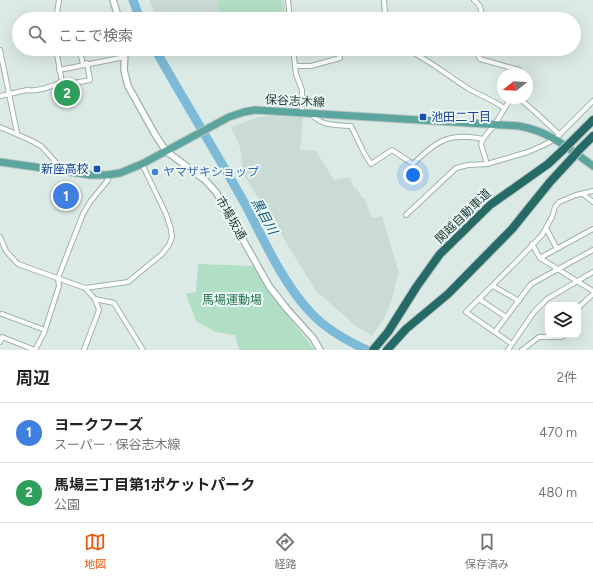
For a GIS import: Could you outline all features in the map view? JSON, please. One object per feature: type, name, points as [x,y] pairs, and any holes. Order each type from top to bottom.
[{"type":"highway","name":"関越自動車道","points":[[372,350],[395,322],[417,286],[440,254],[490,205],[548,164],[593,120]]},
{"type":"highway","points":[[389,348],[406,329],[448,294],[512,229],[550,182],[593,136]]},
{"type":"main road","name":"保谷志木線","points":[[0,162],[91,175],[107,175],[127,171],[236,114],[250,111],[302,112],[495,124],[530,128],[557,137],[593,166]]},
{"type":"street","points":[[57,12],[59,0]]},
{"type":"street","points":[[114,0],[117,12]]},
{"type":"street","points":[[288,0],[289,12]]},
{"type":"street","points":[[384,0],[385,12]]},
{"type":"street","points":[[474,0],[479,4],[482,12]]},
{"type":"street","points":[[0,50],[17,134]]},
{"type":"street","points":[[57,56],[63,85],[90,80],[82,56]]},
{"type":"street","points":[[59,70],[125,56]]},
{"type":"street","name":"市場坂通","points":[[125,56],[124,70],[128,86],[156,136],[166,151],[205,180],[216,192],[269,286],[313,338],[320,350]]},
{"type":"street","points":[[294,56],[302,90],[302,112]]},
{"type":"street","points":[[295,66],[311,66],[340,58],[339,56]]},
{"type":"street","points":[[417,56],[468,88],[493,100],[504,108]]},
{"type":"street","points":[[479,56],[480,58],[512,68]]},
{"type":"street","points":[[0,96],[27,90],[32,91],[62,82]]},
{"type":"street","points":[[406,215],[456,168],[460,166],[488,164],[528,152],[557,137],[593,101]]},
{"type":"street","points":[[488,164],[481,144],[507,104]]},
{"type":"street","points":[[526,104],[557,137]]},
{"type":"street","points":[[311,113],[315,120],[329,124],[351,126],[370,164],[392,150],[413,164],[430,147],[441,141],[462,136],[483,139]]},
{"type":"street","points":[[0,127],[40,146],[64,171]]},
{"type":"street","points":[[85,288],[128,282],[162,254],[169,245],[172,237],[171,229],[166,214],[142,164]]},
{"type":"street","points":[[0,342],[2,337],[35,350],[45,330],[59,286],[58,278],[83,214],[90,202],[108,180],[107,175]]},
{"type":"street","points":[[512,344],[466,312],[542,235],[555,207],[559,202],[569,197],[593,191]]},
{"type":"street","points":[[583,194],[593,202]]},
{"type":"street","points":[[546,228],[556,249]]},
{"type":"street","points":[[540,258],[593,229]]},
{"type":"street","points":[[0,237],[6,251],[18,264],[85,288],[95,299],[99,310],[84,350]]},
{"type":"street","points":[[532,244],[540,258],[593,291]]},
{"type":"street","points":[[495,332],[531,284],[593,250]]},
{"type":"street","points":[[508,350],[534,312],[547,299],[593,272]]},
{"type":"street","points":[[493,286],[519,301]]},
{"type":"street","points":[[581,305],[593,294]]},
{"type":"street","points":[[95,299],[114,303],[143,350]]},
{"type":"street","points":[[479,299],[506,317]]},
{"type":"street","points":[[2,314],[45,330]]},
{"type":"street","points":[[522,350],[539,337],[545,337]]},
{"type":"shaded area","points":[[149,0],[284,0],[285,12],[154,12]]},
{"type":"shaded area","points":[[259,117],[303,117],[300,150],[316,151],[334,180],[350,177],[354,188],[357,189],[362,198],[364,198],[372,218],[382,216],[399,273],[392,300],[384,319],[372,336],[357,327],[316,291],[243,173],[240,147],[231,127]]},
{"type":"green space","points":[[218,0],[281,0],[283,12],[219,12]]},
{"type":"green space","name":"馬場運動場","points":[[198,264],[254,266],[267,289],[315,350],[239,350],[235,335],[216,332],[196,321],[186,294],[196,292]]},
{"type":"waterway","name":"黒目川","points":[[133,0],[137,12]]},
{"type":"waterway","name":"黒目川","points":[[159,56],[245,204],[291,288],[311,313],[323,324],[344,339],[367,350]]},
{"type":"place","name":"馬場三丁目第1ポケットパーク","points":[[67,93]]},
{"type":"place","name":"池田二丁目","points":[[423,117]]},
{"type":"place","name":"新座高校","points":[[97,169]]},
{"type":"place","name":"ヤマザキショップ","points":[[155,172]]},
{"type":"place","name":"ヨークフーズ","points":[[66,196]]}]
